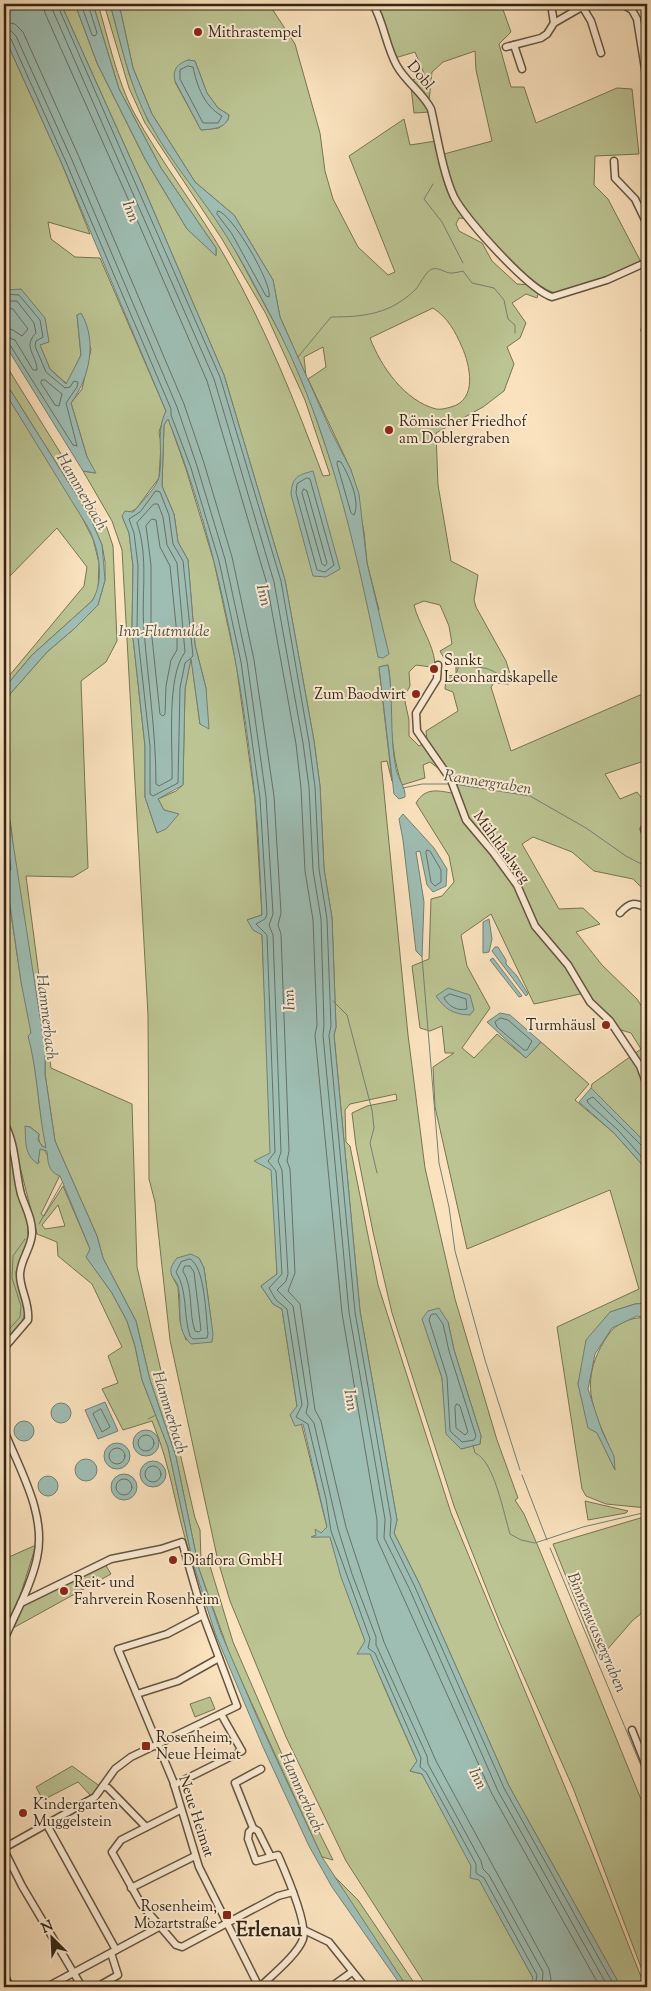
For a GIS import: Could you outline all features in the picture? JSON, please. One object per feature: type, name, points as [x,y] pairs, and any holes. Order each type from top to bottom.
[{"type":"street","name":"Dobl","points":[[373,4],[395,63],[402,75],[424,98],[431,109],[454,198],[477,229],[506,260],[548,296],[557,297],[607,280],[647,262]]},
{"type":"street","points":[[551,4],[554,23]]},
{"type":"street","points":[[622,4],[632,10],[637,19],[647,81]]},
{"type":"street","points":[[506,47],[540,38],[547,34],[554,23],[584,5],[601,53]]},
{"type":"street","points":[[514,45],[522,69]]},
{"type":"street","points":[[614,161],[615,178],[635,199],[647,224]]},
{"type":"street","name":"Mühlthalweg","points":[[438,665],[437,679],[418,708],[414,724],[423,742],[452,782],[466,820],[493,852],[516,885],[535,926],[563,959],[590,1002],[610,1021],[636,1061],[647,1085]]},
{"type":"street","points":[[647,821],[644,828],[647,839]]},
{"type":"street","points":[[620,913],[628,904],[635,902],[647,908]]},
{"type":"street","points":[[4,1123],[9,1133],[21,1194],[31,1221],[32,1236],[20,1272],[21,1286],[28,1307],[28,1320],[4,1348]]},
{"type":"street","points":[[4,1430],[32,1498],[38,1524],[37,1559],[4,1640]]},
{"type":"street","points":[[20,1603],[111,1559],[161,1549],[182,1542],[203,1614],[237,1706],[131,1757],[115,1769],[95,1797],[4,1849],[22,1886],[82,1987]]},
{"type":"street","name":"Neue Heimat","points":[[203,1614],[167,1634],[118,1650],[174,1784],[180,1810],[195,1856],[259,1987]]},
{"type":"street","points":[[137,1694],[178,1681],[219,1658]]},
{"type":"street","points":[[174,1784],[242,1752],[221,1714]]},
{"type":"street","points":[[632,1730],[647,1768]]},
{"type":"street","points":[[261,1769],[235,1783],[253,1828],[258,1831],[271,1857]]},
{"type":"street","points":[[103,1786],[115,1795],[146,1827]]},
{"type":"street","points":[[180,1810],[121,1840],[113,1849],[131,1888],[159,1927],[176,1945],[182,1947],[278,1896],[293,1892]]},
{"type":"street","points":[[47,1825],[114,1952],[118,1975],[97,1987]]},
{"type":"street","points":[[253,1828],[249,1832],[248,1839],[256,1861],[278,1855],[293,1892],[304,1930],[303,1940],[292,1955],[259,1987]]},
{"type":"street","points":[[131,1888],[195,1856]]},
{"type":"street","points":[[47,1987],[159,1927]]},
{"type":"street","points":[[304,1930],[329,1942],[365,1987]]},
{"type":"street","points":[[331,1987],[352,1972]]},
{"type":"street","points":[[5,1979],[10,1987]]},
{"type":"green space","points":[[61,4],[75,4],[97,63],[145,159],[187,229],[216,255],[216,248],[161,168],[119,89],[93,4],[98,4],[127,99],[156,150],[217,243],[242,288],[280,367],[323,476],[330,475],[305,400],[266,314],[222,239],[145,123],[129,88],[104,4],[110,4],[129,74],[148,121],[228,237],[289,350],[309,398],[338,482],[355,547],[379,610],[367,563],[364,532],[351,470],[308,379],[326,367],[323,347],[304,357],[306,376],[280,317],[273,280],[234,215],[195,182],[152,114],[133,68],[119,4],[269,4],[295,44],[320,133],[325,171],[333,199],[358,247],[388,275],[395,272],[349,156],[404,119],[410,145],[436,141],[448,183],[468,219],[459,218],[456,224],[459,231],[482,243],[492,261],[517,284],[533,285],[539,291],[537,298],[526,294],[512,303],[526,323],[520,338],[507,347],[514,364],[504,391],[483,407],[436,433],[438,485],[451,561],[478,575],[474,600],[476,607],[506,661],[512,680],[509,684],[494,683],[491,687],[511,751],[647,692],[647,760],[605,774],[620,799],[637,792],[647,805],[647,893],[633,879],[594,871],[572,852],[533,837],[522,844],[559,909],[583,908],[600,924],[576,932],[602,965],[637,999],[647,1015],[647,1144],[591,1088],[592,1084],[641,1049],[631,1033],[621,1030],[585,993],[534,1004],[491,914],[461,935],[467,966],[490,1008],[462,1048],[474,1058],[497,1034],[526,1058],[541,1042],[589,1084],[575,1100],[614,1133],[647,1170],[647,1303],[635,1304],[610,1312],[578,1384],[614,1468],[612,1454],[593,1406],[590,1383],[592,1371],[600,1348],[611,1331],[625,1321],[647,1318],[647,1508],[606,1504],[586,1496],[582,1489],[557,1327],[639,1289],[610,1190],[467,1249],[435,1107],[433,1067],[454,1053],[445,1053],[442,1026],[430,1031],[420,1028],[412,966],[429,959],[431,899],[442,896],[454,882],[449,856],[416,803],[424,794],[429,792],[439,791],[457,794],[446,774],[430,762],[423,765],[425,778],[402,785],[393,742],[388,665],[379,667],[392,781],[387,761],[381,762],[408,1035],[425,1168],[455,1299],[497,1440],[518,1498],[515,1500],[524,1514],[540,1551],[647,1814],[647,1983],[573,1788],[500,1623],[454,1506],[392,1313],[373,1232],[356,1146],[352,1113],[367,1106],[397,1100],[396,1094],[350,1104],[345,1110],[346,1142],[350,1146],[378,1285],[451,1513],[592,1852],[645,1987],[621,1987],[509,1786],[419,1583],[394,1533],[397,1520],[360,1311],[334,1035],[336,1027],[332,918],[324,869],[320,786],[314,741],[285,580],[224,375],[142,184]],"holes":[[[188,60],[195,61],[207,93],[218,108],[229,115],[228,120],[219,128],[201,130],[175,82]],[[433,308],[450,325],[465,354],[470,381],[465,397],[460,403],[440,409],[425,405],[414,399],[404,391],[388,371],[370,338]],[[424,601],[440,605],[449,626],[452,644],[440,651],[444,658],[456,664],[456,675],[446,676],[445,689],[453,692],[458,711],[426,731],[427,741],[419,746],[409,736],[409,720],[404,697],[410,686],[409,672],[416,665],[431,667],[435,663],[432,648],[414,605]],[[423,1319],[448,1322],[454,1350],[481,1436],[480,1444],[461,1449],[444,1398],[442,1378]]]},
{"type":"green space","points":[[375,4],[501,4],[511,32],[499,44],[511,87],[524,87],[536,123],[617,88],[632,89],[639,154],[595,156],[594,185],[608,199],[641,262],[603,279],[557,293],[547,290],[534,281],[503,253],[488,238],[457,199],[444,154],[492,141],[476,70],[475,51],[443,62],[432,72],[429,101],[409,81],[425,76],[415,52],[395,58]]},
{"type":"green space","points":[[4,36],[62,164],[90,234],[48,222],[51,239],[75,257],[100,258],[166,411],[159,432],[161,444],[159,478],[136,509],[122,516],[129,533],[133,566],[132,629],[145,746],[145,797],[157,833],[178,814],[164,810],[158,799],[176,791],[183,785],[185,689],[191,657],[200,724],[206,688],[195,645],[188,560],[178,542],[174,514],[162,486],[164,425],[168,418],[186,469],[214,562],[236,663],[255,799],[262,915],[247,920],[262,935],[277,1274],[261,1286],[273,1304],[282,1309],[297,1406],[327,1527],[321,1533],[315,1531],[317,1535],[313,1537],[330,1536],[358,1622],[417,1761],[410,1771],[422,1774],[533,1978],[530,1987],[427,1987],[346,1861],[286,1737],[230,1601],[218,1561],[170,1340],[155,1202],[149,1179],[148,1015],[122,550],[112,521],[83,471],[95,473],[87,457],[71,403],[82,389],[91,349],[77,315],[81,355],[67,384],[50,369],[39,344],[4,286]],"holes":[[[199,1258],[204,1268],[211,1320],[186,1340],[180,1321],[178,1287],[171,1274]]]},
{"type":"green space","points":[[411,87],[419,94],[430,112],[414,113]]},
{"type":"green space","points":[[4,362],[107,528],[113,546],[117,641],[106,662],[81,681],[88,868],[73,877],[26,876],[51,1068],[132,1104],[137,1267],[195,1518],[200,1530],[201,1560],[207,1556],[233,1642],[294,1782],[333,1860],[322,1857],[231,1658],[199,1569],[176,1457],[150,1380],[136,1321],[103,1258],[97,1236],[55,1141],[45,1074],[45,1049],[16,873],[11,826],[4,793],[4,733],[10,694],[47,652],[98,605],[105,580],[105,562],[102,545],[89,515],[4,380]]},
{"type":"green space","points":[[4,391],[73,500],[93,539],[99,563],[98,591],[92,601],[32,655],[4,691],[4,682],[84,586],[87,567],[57,528],[4,582]]},
{"type":"green space","points":[[4,840],[11,910],[21,980],[30,1020],[31,1033],[29,1036],[47,1148],[40,1143],[39,1134],[30,1127],[26,1127],[39,1163],[38,1156],[40,1149],[43,1148],[60,1175],[41,1214],[44,1216],[63,1186],[90,1249],[87,1258],[112,1293],[127,1321],[135,1346],[142,1380],[168,1447],[193,1563],[159,1438],[152,1421],[123,1430],[102,1389],[118,1383],[108,1356],[122,1347],[92,1284],[58,1256],[57,1242],[37,1234],[12,1135],[4,1116]],"holes":[[[58,1205],[65,1226],[45,1229],[42,1225]]]},
{"type":"green space","points":[[4,1127],[28,1222],[28,1239],[16,1272],[26,1311],[22,1322],[4,1345]]},
{"type":"green space","points":[[585,1501],[628,1511],[626,1513],[588,1520]]},
{"type":"green space","points":[[647,1516],[647,1609],[633,1620],[599,1659],[553,1544]]},
{"type":"green space","name":"Reit- und Fahrverein Rosenheim","points":[[36,1545],[17,1606],[105,1564],[111,1574],[4,1633],[4,1546],[9,1557]]},
{"type":"green space","points":[[210,1697],[215,1709],[195,1717],[190,1704]]},
{"type":"green space","points":[[72,1766],[101,1787],[92,1797],[78,1782],[43,1800],[36,1787]]},
{"type":"green space","points":[[329,1871],[358,1900],[417,1987],[407,1987]]},
{"type":"water","points":[[4,4],[61,4],[142,184],[224,375],[285,580],[314,741],[320,786],[324,869],[332,918],[336,1027],[334,1035],[360,1311],[397,1520],[394,1533],[419,1583],[509,1786],[621,1987],[530,1987],[533,1978],[479,1880],[470,1878],[471,1866],[422,1774],[410,1771],[417,1761],[370,1654],[357,1654],[365,1641],[341,1577],[330,1537],[311,1537],[316,1535],[315,1529],[321,1533],[327,1527],[303,1424],[295,1426],[290,1415],[297,1406],[282,1309],[273,1304],[261,1286],[277,1274],[271,1170],[254,1161],[270,1153],[262,935],[253,930],[247,920],[262,915],[255,798],[234,653],[213,557],[200,510],[168,419],[164,425],[162,486],[174,514],[178,542],[188,560],[195,645],[206,688],[209,729],[200,724],[191,659],[185,689],[183,785],[158,799],[164,810],[179,814],[166,829],[157,833],[145,797],[145,746],[132,629],[133,566],[129,533],[122,516],[125,511],[133,512],[158,481],[161,460],[160,435],[166,411],[62,164],[4,36]]},
{"type":"water","points":[[75,4],[93,4],[119,89],[161,168],[216,248],[216,256],[187,229],[145,159],[97,63]]},
{"type":"water","points":[[110,4],[119,4],[133,68],[152,114],[195,182],[234,215],[273,280],[280,317],[331,431],[351,470],[359,494],[367,563],[389,654],[383,658],[378,657],[349,526],[324,440],[291,357],[239,256],[218,223],[167,152],[149,122],[131,79]]},
{"type":"water","points":[[188,60],[195,61],[207,93],[218,108],[229,115],[228,120],[222,126],[201,130],[175,81],[174,74],[176,68]]},
{"type":"water","points":[[4,286],[7,290],[21,289],[45,318],[49,342],[40,345],[50,369],[66,384],[81,355],[77,315],[81,313],[89,336],[89,360],[83,383],[71,403],[87,457],[96,473],[83,471],[4,343]]},
{"type":"water","points":[[4,380],[89,515],[102,545],[105,580],[98,605],[47,652],[10,694],[4,733],[4,691],[6,686],[32,655],[92,601],[98,584],[99,565],[96,546],[89,529],[4,391]]},
{"type":"water","points":[[313,471],[340,569],[326,577],[313,576],[291,494],[294,480],[303,474]]},
{"type":"water","points":[[388,665],[394,756],[397,773],[405,794],[405,797],[399,799],[394,794],[379,667]]},
{"type":"water","points":[[4,785],[45,1049],[45,1074],[55,1141],[97,1236],[103,1258],[136,1321],[150,1380],[176,1457],[199,1569],[221,1633],[257,1717],[322,1857],[407,1987],[402,1987],[332,1887],[309,1846],[263,1747],[215,1633],[193,1563],[168,1447],[142,1380],[135,1346],[127,1321],[112,1293],[86,1257],[90,1249],[60,1176],[53,1172],[49,1166],[47,1151],[40,1149],[38,1164],[30,1157],[28,1152],[25,1126],[30,1127],[39,1134],[38,1140],[46,1148],[28,1036],[31,1033],[21,982],[5,870]]},
{"type":"water","points":[[403,814],[434,848],[447,869],[446,886],[433,892],[427,885],[420,851],[416,852],[424,902],[422,957],[416,951],[399,819]]},
{"type":"water","points":[[489,919],[492,939],[489,952],[483,953],[483,922]]},
{"type":"water","points":[[495,947],[498,947],[506,960],[506,964],[517,976],[528,994],[526,996],[492,951]]},
{"type":"water","points":[[493,958],[522,996],[519,997],[490,960]]},
{"type":"water","points":[[448,988],[470,995],[474,1010],[470,1015],[459,1014],[450,1010],[436,996]]},
{"type":"water","points":[[500,1013],[510,1015],[541,1042],[526,1058],[487,1022]]},
{"type":"water","points":[[591,1088],[647,1144],[647,1170],[614,1133],[579,1102]]},
{"type":"water","points":[[191,1254],[199,1258],[204,1268],[213,1334],[212,1342],[191,1344],[182,1331],[179,1293],[177,1284],[171,1274],[171,1268],[177,1258]]},
{"type":"water","points":[[647,1303],[647,1318],[637,1316],[612,1328],[595,1354],[588,1389],[602,1431],[614,1456],[615,1470],[597,1433],[588,1428],[578,1384],[586,1340],[610,1312],[635,1304]]},
{"type":"water","points":[[439,1308],[448,1322],[454,1350],[481,1436],[480,1444],[461,1449],[446,1434],[442,1378],[422,1319],[428,1311]]},
{"type":"water","points":[[105,1402],[118,1431],[98,1439],[85,1410]]},
{"type":"water","points":[[61,1403],[68,1406],[71,1413],[68,1420],[61,1423],[54,1420],[51,1413],[54,1406]]},
{"type":"water","points":[[24,1421],[31,1424],[34,1431],[31,1438],[24,1441],[17,1438],[14,1431],[17,1424]]},
{"type":"water","points":[[146,1430],[155,1434],[159,1443],[155,1452],[146,1456],[137,1452],[133,1443],[137,1434]]},
{"type":"water","points":[[117,1443],[126,1447],[130,1456],[126,1465],[117,1469],[108,1465],[104,1456],[108,1447]]},
{"type":"water","points":[[86,1459],[96,1466],[97,1470],[90,1480],[86,1481],[76,1474],[75,1470],[82,1460]]},
{"type":"water","points":[[153,1461],[162,1465],[166,1474],[162,1483],[153,1487],[144,1483],[140,1474],[144,1465]]},
{"type":"water","points":[[124,1474],[133,1478],[137,1487],[133,1496],[124,1500],[115,1496],[111,1487],[115,1478]]},
{"type":"water","points":[[48,1476],[55,1479],[58,1486],[55,1493],[48,1496],[41,1493],[38,1486],[41,1479]]},
{"type":"waterway","points":[[433,184],[424,199],[442,222],[463,263]]},
{"type":"waterway","points":[[298,357],[331,317],[365,315],[386,309],[406,298],[432,269],[440,269],[451,273],[463,271],[472,283],[494,288],[504,300],[508,319],[515,325],[515,333]]},
{"type":"waterway","points":[[451,678],[457,672],[459,665],[480,667],[495,672],[508,681]]},
{"type":"waterway","name":"Rannergraben","points":[[403,788],[422,784],[450,784]]},
{"type":"waterway","name":"Rannergraben","points":[[454,784],[530,796],[586,828],[626,856],[647,867]]},
{"type":"waterway","points":[[422,957],[439,1163],[449,1207],[455,1251],[485,1360],[520,1470]]},
{"type":"waterway","points":[[333,1001],[347,1015],[372,1110],[374,1128],[370,1143],[377,1173]]},
{"type":"waterway","points":[[39,1224],[62,1183]]},
{"type":"waterway","points":[[4,1335],[20,1317],[21,1306],[12,1278],[13,1256],[25,1239]]},
{"type":"waterway","name":"Hammerbach","points":[[148,1419],[156,1415]]},
{"type":"waterway","points":[[473,1445],[475,1453],[482,1458],[493,1477],[510,1534],[521,1540],[535,1543],[583,1527],[647,1512]]},
{"type":"waterway","name":"Binnenwassergraben","points":[[522,1475],[547,1540]]},
{"type":"waterway","name":"Binnenwassergraben","points":[[550,1548],[647,1780]]},
{"type":"place","name":"Mithrastempel","points":[[198,32]]},
{"type":"place","name":"Römischer Friedhof am Doblergraben","points":[[389,430]]},
{"type":"place","name":"Sankt Leonhardskapelle","points":[[434,669]]},
{"type":"place","name":"Zum Baodwirt","points":[[416,694]]},
{"type":"place","name":"Turmhäusl","points":[[606,1025]]},
{"type":"place","name":"Diaflora GmbH","points":[[173,1560]]},
{"type":"place","name":"Reit- und Fahrverein Rosenheim","points":[[64,1591]]},
{"type":"place","name":"Rosenheim, Neue Heimat","points":[[146,1746]]},
{"type":"place","name":"Kindergarten Muggelstein","points":[[23,1813]]},
{"type":"place","name":"Rosenheim, Mozartstraße","points":[[227,1915]]},
{"type":"district","name":"Erlenau","points":[[269,1929]]},
{"type":"water label","name":"Inn","points":[[132,211]]},
{"type":"water label","name":"Inn","points":[[265,595]]},
{"type":"water label","name":"Inn-Flutmulde","points":[[164,630]]},
{"type":"water label","name":"Inn","points":[[288,1000]]},
{"type":"water label","name":"Inn","points":[[352,1400]]},
{"type":"water label","name":"Inn","points":[[479,1778]]}]
